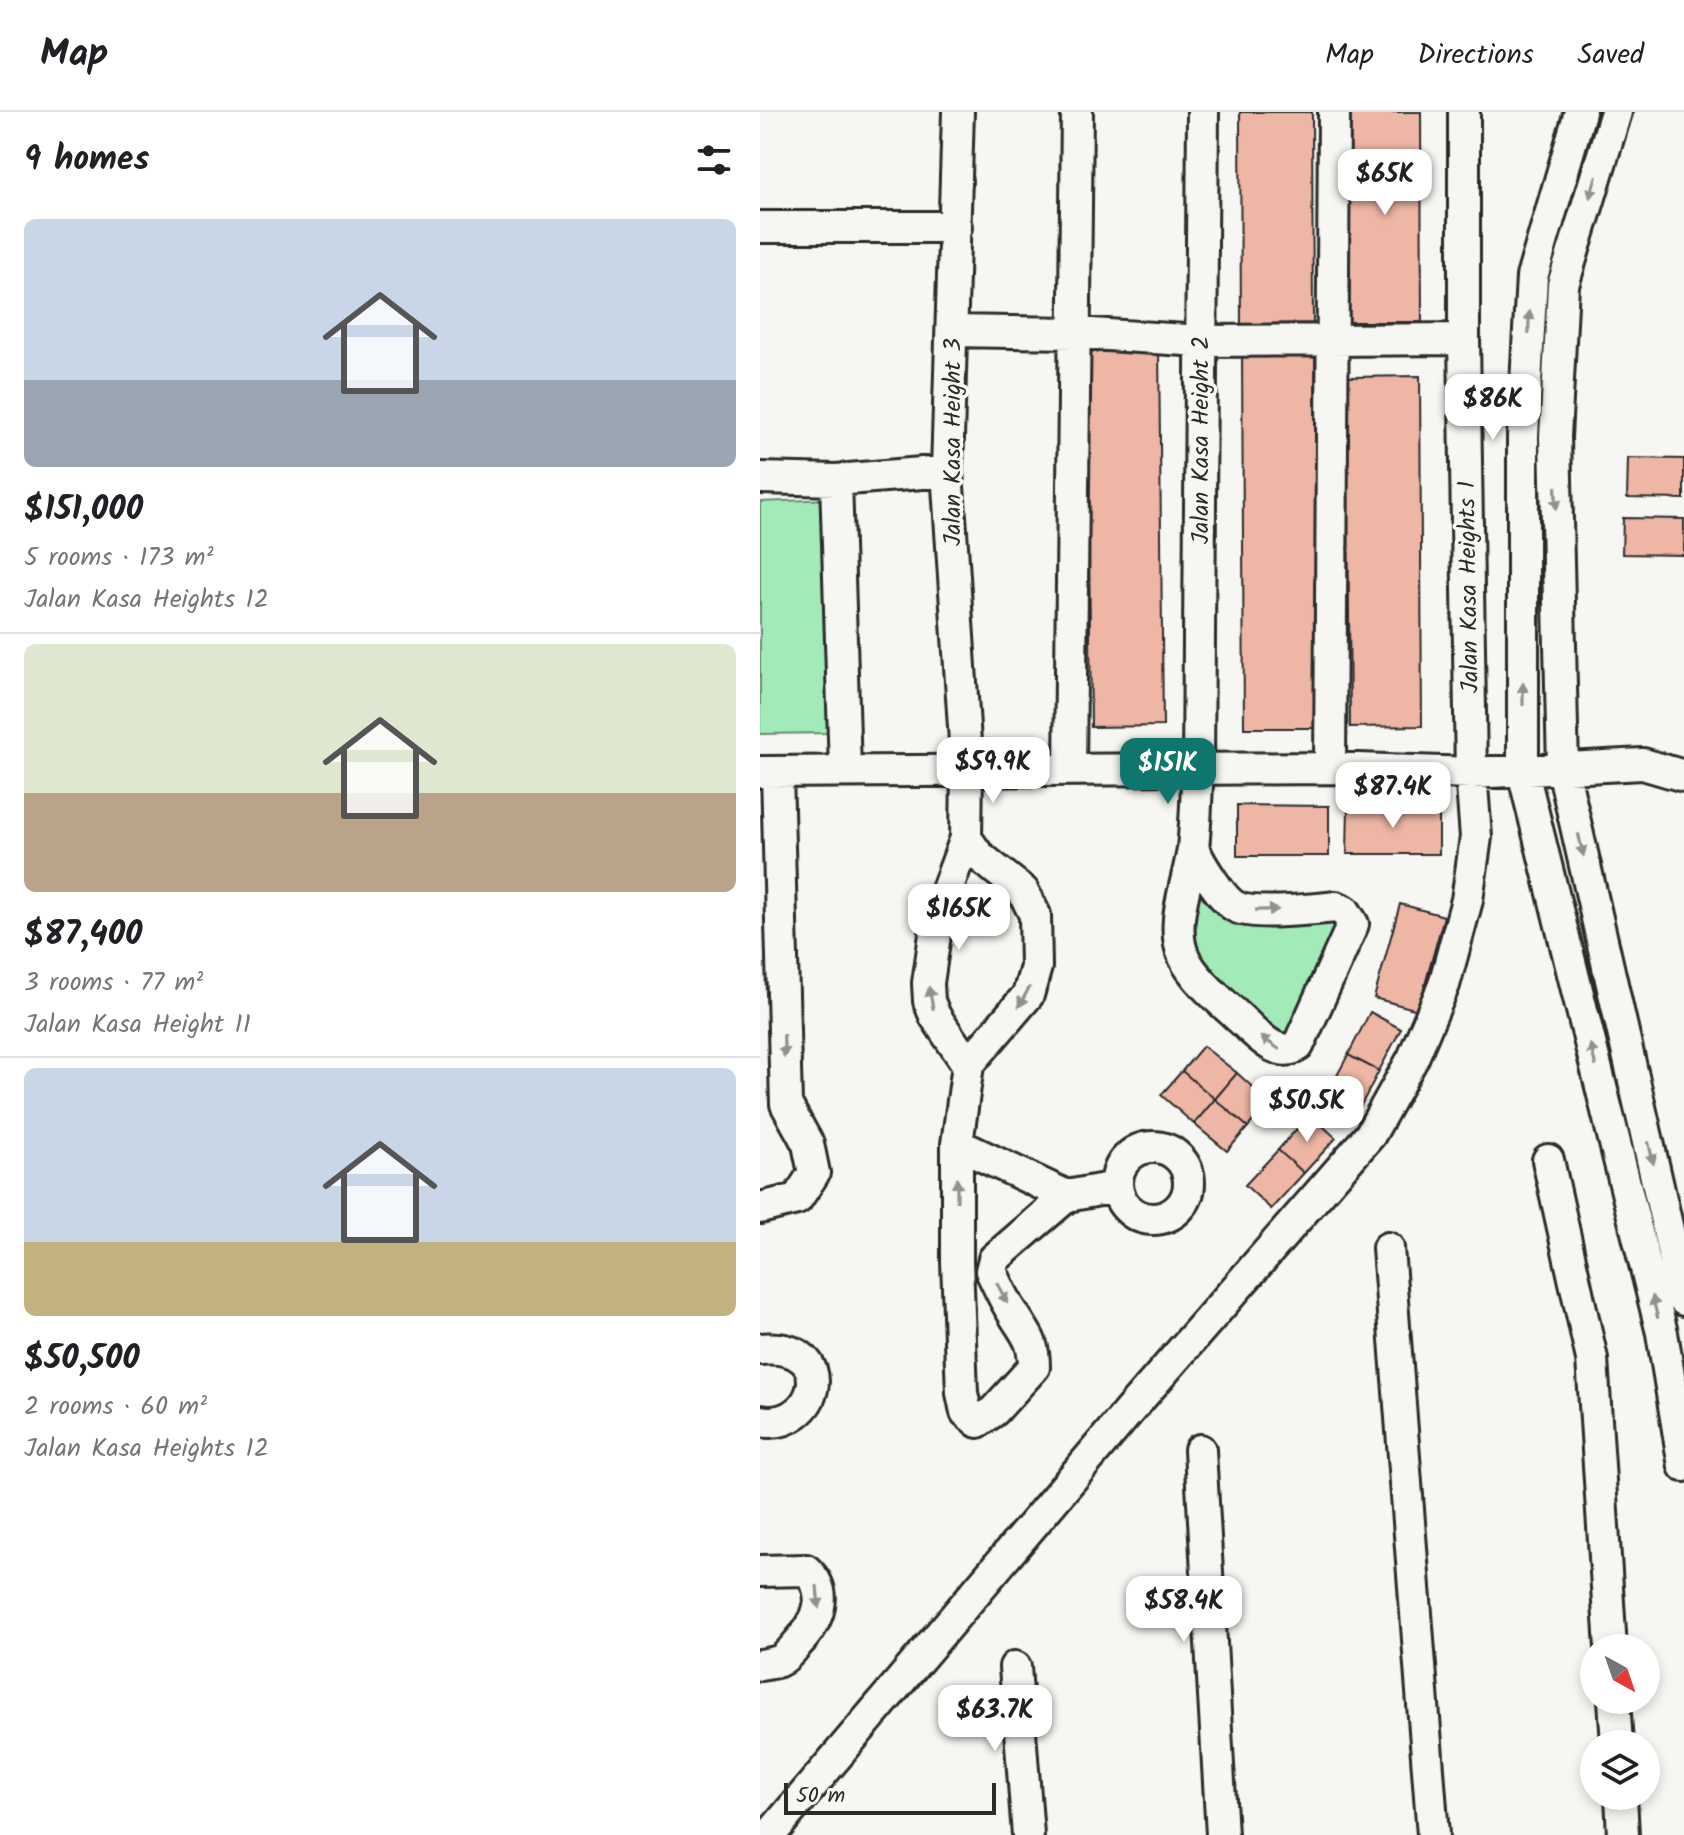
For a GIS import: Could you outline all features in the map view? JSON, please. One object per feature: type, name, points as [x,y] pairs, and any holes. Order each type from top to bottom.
[{"type":"street","name":"Jalan Kasa Height 3","points":[[958,112],[947,471],[967,772],[966,838],[938,914],[928,983],[929,1001],[935,1016],[968,1065]]},
{"type":"street","points":[[1070,770],[1077,112]]},
{"type":"street","name":"Jalan Kasa Height 2","points":[[1193,847],[1201,867],[1236,907],[1255,911],[1336,907],[1345,911],[1353,924],[1298,1046],[1290,1051],[1281,1051],[1258,1035],[1201,979],[1184,958],[1179,923],[1193,847],[1198,768],[1203,112]]},
{"type":"street","points":[[1330,768],[1334,112]]},
{"type":"street","name":"Jalan Kasa Heights 1","points":[[770,1835],[1129,1411],[1370,1135],[1413,1058],[1444,985],[1467,900],[1476,837],[1471,773],[1464,339],[1464,112]]},
{"type":"street","points":[[1580,112],[1532,277],[1523,436],[1523,772],[1662,1333],[1684,1466]]},
{"type":"street","points":[[1616,112],[1563,285],[1555,437],[1563,769],[1684,1300]]},
{"type":"street","points":[[760,227],[956,227]]},
{"type":"street","points":[[952,331],[1076,333],[1201,341],[1464,339]]},
{"type":"street","points":[[760,478],[836,480],[947,471]]},
{"type":"street","points":[[836,480],[845,770]]},
{"type":"street","points":[[760,1208],[797,1199],[814,1173],[808,1144],[773,1106],[768,772],[1330,768],[1471,773],[1643,764],[1684,776]]},
{"type":"street","points":[[966,838],[978,855],[1023,891],[1035,915],[1036,967],[1028,995],[968,1065],[957,1144],[962,1393],[966,1412],[978,1422],[994,1411],[1034,1367],[1030,1337],[1011,1311],[991,1271],[994,1259],[1067,1196],[1116,1187]]},
{"type":"street","points":[[957,1144],[1067,1196]]},
{"type":"street","points":[[1548,1160],[1592,1359],[1610,1634]]},
{"type":"street","points":[[1388,1248],[1433,1835]]},
{"type":"street","points":[[957,1261],[994,1259]]},
{"type":"street","points":[[760,1349],[778,1347],[800,1353],[810,1364],[812,1377],[810,1395],[803,1408],[790,1418],[770,1423],[760,1421]]},
{"type":"street","points":[[1200,1450],[1222,1835]]},
{"type":"street","points":[[760,1571],[806,1570],[815,1578],[822,1596],[810,1631],[782,1661],[760,1665]]},
{"type":"street","points":[[1015,1667],[1028,1835]]},
{"type":"street","points":[[1622,1810],[1623,1835]]},
{"type":"green space","points":[[832,499],[830,733],[760,734],[760,502]]},
{"type":"green space","points":[[1197,882],[1328,918],[1341,928],[1290,1035],[1277,1036],[1217,976],[1195,949]]},
{"type":"building","points":[[1240,112],[1312,112],[1313,330],[1241,331]]},
{"type":"building","points":[[1349,112],[1421,112],[1422,322],[1349,322]]},
{"type":"building","points":[[1159,348],[1163,726],[1091,727],[1087,349]]},
{"type":"building","points":[[1315,349],[1317,728],[1244,728],[1242,351]]},
{"type":"building","points":[[1420,376],[1422,726],[1350,727],[1347,377]]},
{"type":"building","points":[[1628,458],[1684,459],[1684,499],[1627,498]]},
{"type":"building","points":[[1623,518],[1684,519],[1684,555],[1622,554]]},
{"type":"building","points":[[1237,805],[1329,806],[1329,856],[1237,856]]},
{"type":"building","points":[[1348,806],[1439,806],[1439,854],[1347,854]]},
{"type":"building","points":[[1400,904],[1444,916],[1418,1010],[1374,998]]},
{"type":"building","points":[[1370,1012],[1401,1029],[1379,1071],[1348,1055]]},
{"type":"building","points":[[1203,1046],[1237,1073],[1215,1099],[1182,1071]]},
{"type":"building","points":[[1348,1055],[1379,1071],[1357,1113],[1326,1096]]},
{"type":"building","points":[[1182,1071],[1215,1099],[1194,1124],[1161,1095]]},
{"type":"building","points":[[1237,1073],[1269,1102],[1248,1127],[1215,1099]]},
{"type":"building","points":[[1215,1099],[1248,1127],[1227,1151],[1194,1124]]},
{"type":"building","points":[[1310,1114],[1336,1138],[1304,1173],[1278,1150]]},
{"type":"building","points":[[1278,1150],[1304,1173],[1271,1209],[1245,1185]]}]
